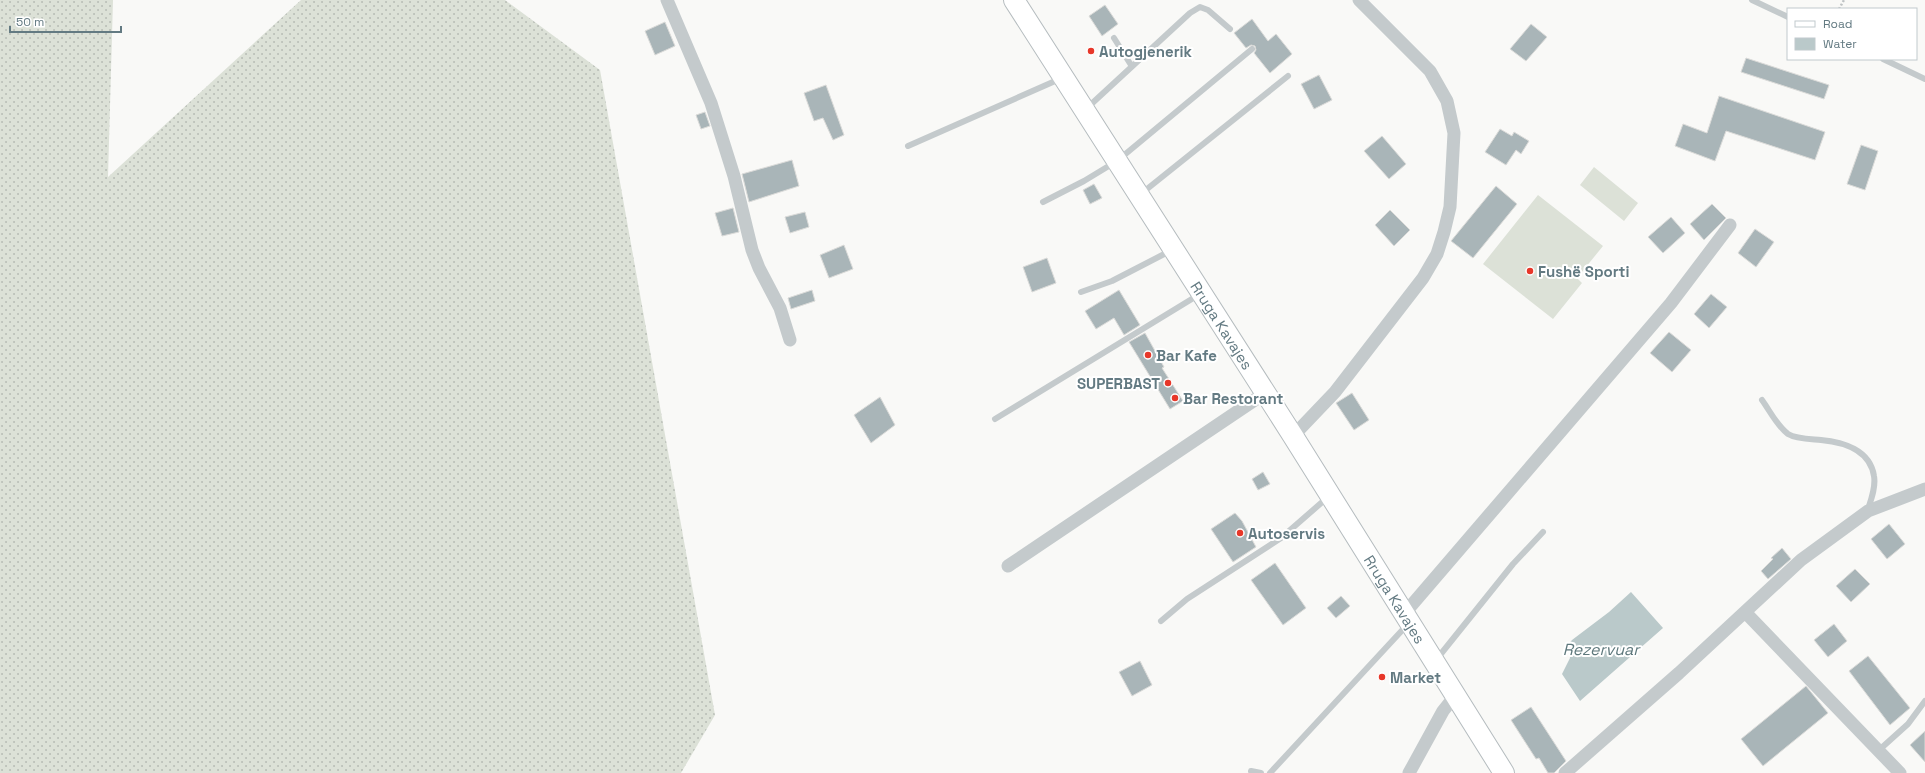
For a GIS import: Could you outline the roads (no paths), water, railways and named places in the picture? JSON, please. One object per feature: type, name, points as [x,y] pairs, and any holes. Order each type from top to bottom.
[{"type":"main road","name":"Rruga Kavajes","points":[[1014,0],[1293,436],[1329,496],[1504,773]]},
{"type":"street","points":[[667,0],[711,103],[734,176],[752,250],[759,268],[780,308],[790,340]]},
{"type":"street","points":[[1293,436],[1335,392],[1423,278],[1437,254],[1450,207],[1454,133],[1447,100],[1430,71],[1359,0]]},
{"type":"street","points":[[1407,618],[1671,303],[1730,225]]},
{"type":"street","points":[[1008,566],[1265,393]]},
{"type":"street","points":[[1565,773],[1662,688],[1801,560],[1868,511],[1925,489]]},
{"type":"street","points":[[1745,612],[1900,773]]},
{"type":"street","points":[[1409,773],[1443,711],[1455,696]]},
{"type":"lane","points":[[1752,0],[1787,17]]},
{"type":"lane","points":[[1084,110],[1131,65],[1190,13],[1200,8],[1208,10],[1230,29]]},
{"type":"lane","points":[[1114,38],[1131,65]]},
{"type":"lane","points":[[1043,202],[1084,181],[1117,161],[1252,49]]},
{"type":"lane","points":[[1885,60],[1925,79]]},
{"type":"lane","points":[[1139,196],[1288,76]]},
{"type":"lane","points":[[908,146],[1063,78]]},
{"type":"lane","points":[[1081,292],[1112,281],[1173,249]]},
{"type":"lane","points":[[995,419],[1201,293]]},
{"type":"lane","points":[[1762,400],[1779,426],[1789,435],[1839,441],[1856,448],[1868,462],[1874,476],[1873,494],[1868,511]]},
{"type":"lane","points":[[1161,622],[1187,599],[1281,538],[1329,496]]},
{"type":"lane","points":[[1434,663],[1513,564],[1543,532]]},
{"type":"lane","points":[[1270,773],[1407,618]]},
{"type":"lane","points":[[1878,751],[1908,724],[1925,701]]},
{"type":"lane","points":[[1251,771],[1261,773]]},
{"type":"water","name":"Rezervuar","points":[[1631,592],[1663,628],[1580,701],[1562,674],[1570,658],[1568,645],[1572,640],[1609,612]]},
{"type":"place","name":"Autogjenerik","points":[[1091,51]]},
{"type":"place","name":"Fushë Sporti","points":[[1530,271]]},
{"type":"place","name":"Bar Kafe","points":[[1148,355]]},
{"type":"place","name":"SUPERBAST","points":[[1168,383]]},
{"type":"place","name":"Bar Restorant","points":[[1175,398]]},
{"type":"place","name":"Autoservis","points":[[1240,533]]},
{"type":"place","name":"Market","points":[[1382,677]]}]
